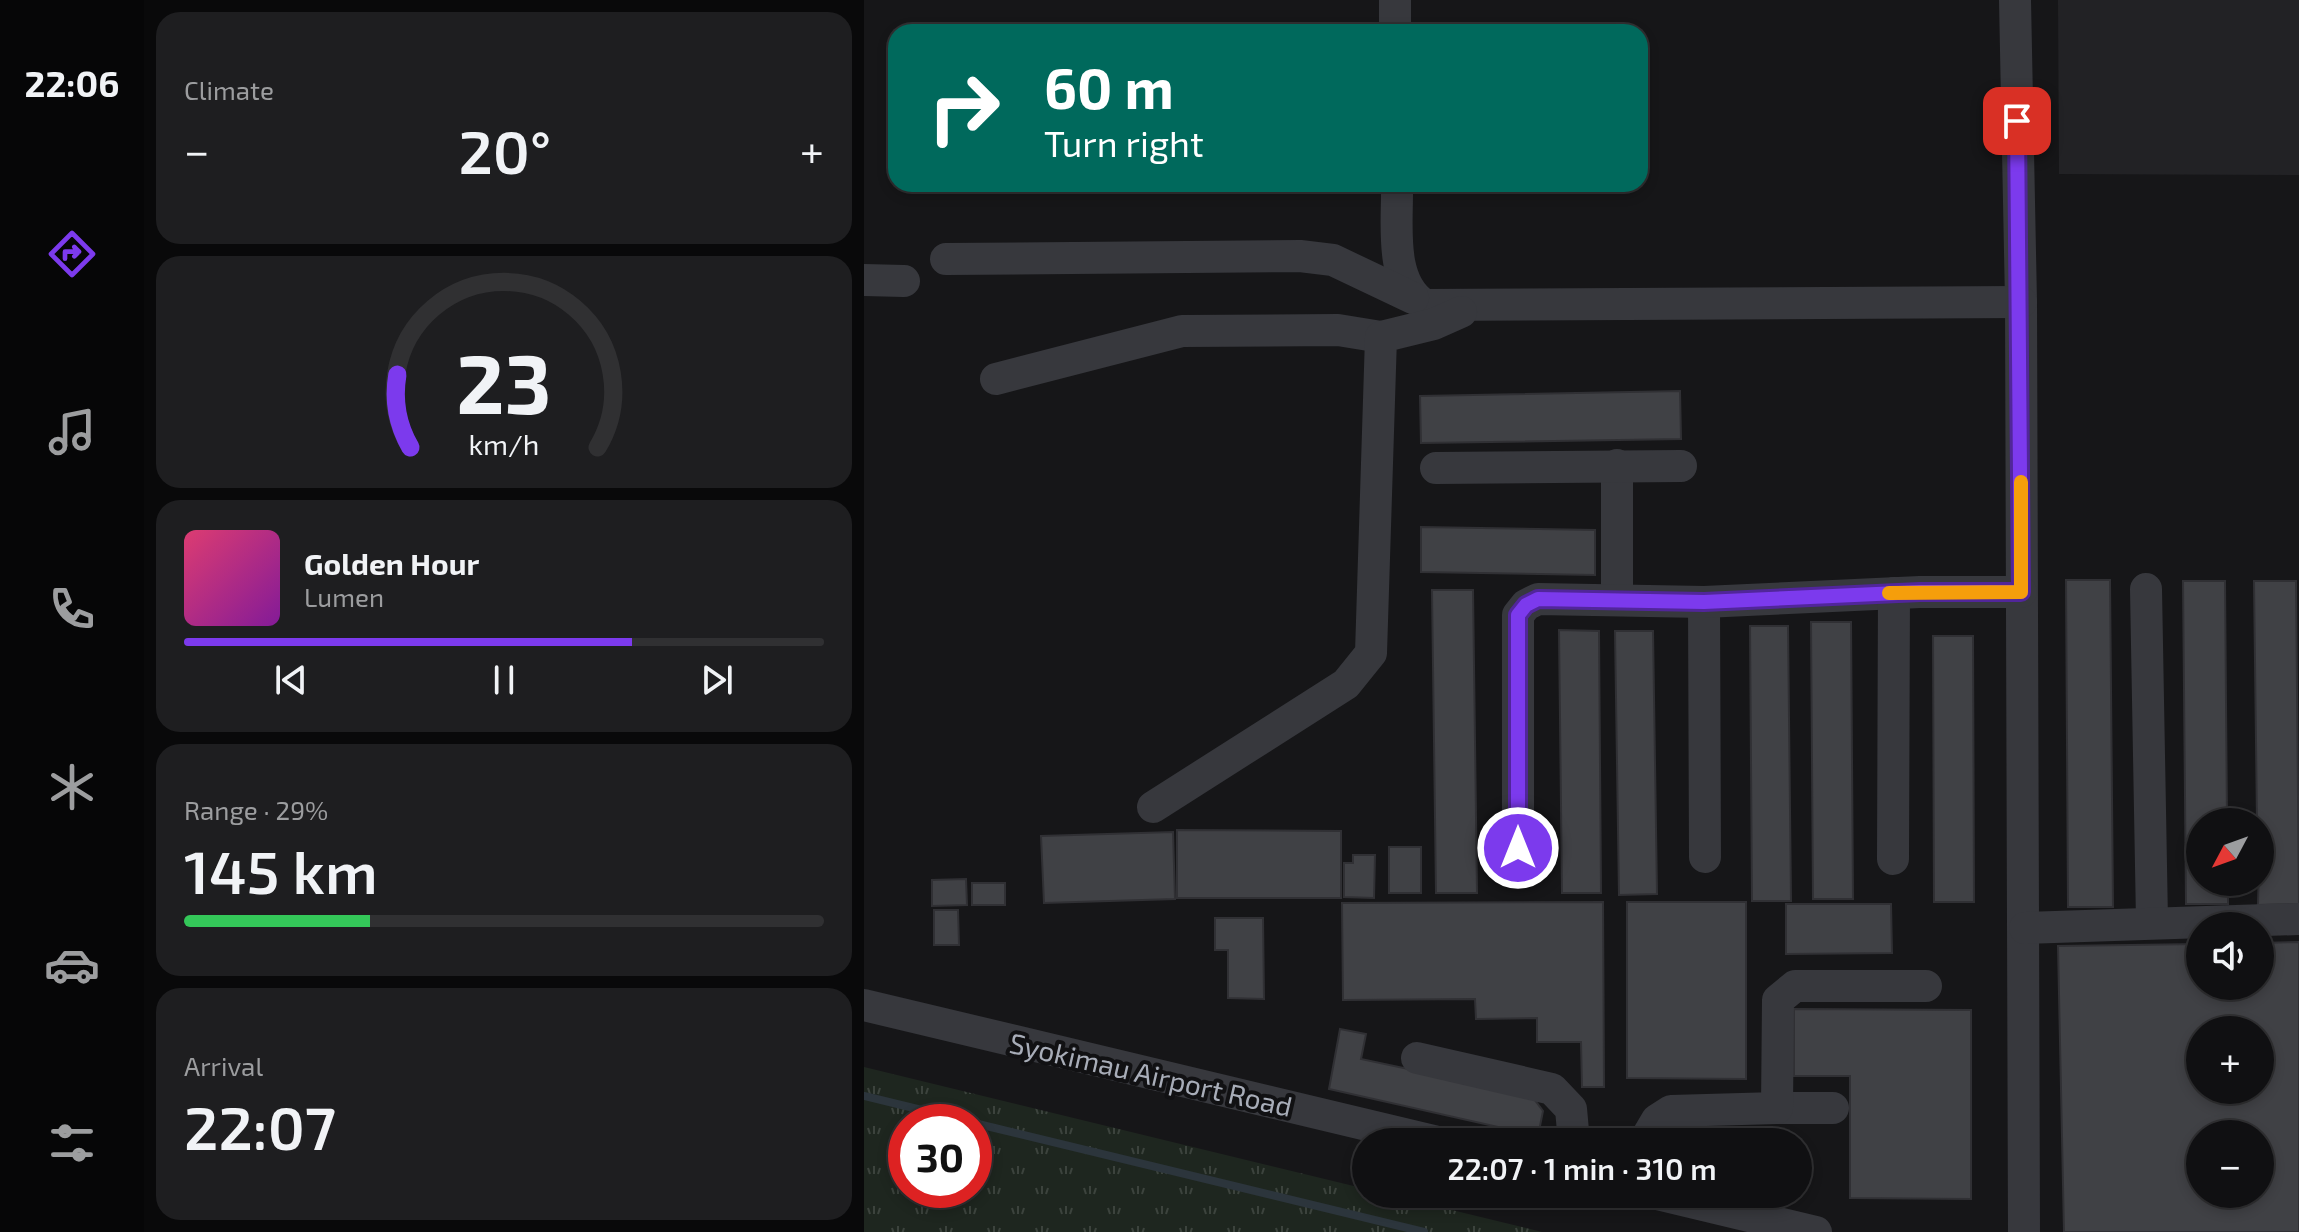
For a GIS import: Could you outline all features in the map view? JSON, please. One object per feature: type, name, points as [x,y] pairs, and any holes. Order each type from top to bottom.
[{"type":"street","points":[[1395,0],[1395,24]]},
{"type":"street","points":[[2015,0],[2021,302],[2024,1232]]},
{"type":"street","points":[[1397,192],[1401,274],[1413,298]]},
{"type":"street","points":[[946,259],[1300,256],[1333,260],[1425,305],[1473,307],[2021,302]]},
{"type":"street","points":[[864,280],[904,281]]},
{"type":"street","points":[[996,379],[1182,331],[1338,330],[1381,337],[1434,324],[1473,307]]},
{"type":"street","points":[[1153,807],[1346,684],[1371,653],[1381,337]]},
{"type":"street","points":[[1617,465],[1617,598]]},
{"type":"street","points":[[1436,468],[1681,466]]},
{"type":"street","points":[[2146,589],[2152,921]]},
{"type":"street","points":[[1518,848],[1518,615],[1526,605],[1538,599],[1617,598],[1704,602],[1894,593],[2021,592]]},
{"type":"street","points":[[1893,859],[1894,593]]},
{"type":"street","points":[[1704,602],[1705,857]]},
{"type":"street","points":[[2025,928],[2152,921],[2299,919]]},
{"type":"street","points":[[1777,1108],[1778,1000],[1786,990],[1795,986],[1926,986]]},
{"type":"street","name":"Syokimau Airport Road","points":[[864,1005],[1379,1128]]},
{"type":"street","points":[[1417,1058],[1552,1089],[1571,1109],[1573,1128]]},
{"type":"street","points":[[1652,1128],[1657,1120],[1671,1111],[1833,1108]]},
{"type":"street","points":[[1716,1208],[1816,1232]]},
{"type":"shaded area","points":[[2058,0],[2299,0],[2299,175],[2059,174]]},
{"type":"green space","points":[[864,1067],[1352,1186],[1352,1208],[1443,1208],[1542,1232],[864,1232]]},
{"type":"building","points":[[1680,391],[1681,439],[1421,443],[1420,396]]},
{"type":"building","points":[[1421,527],[1595,530],[1595,575],[1421,572]]},
{"type":"building","points":[[2066,580],[2110,580],[2113,907],[2068,907]]},
{"type":"building","points":[[2183,581],[2225,581],[2227,808],[2186,808],[2186,896],[2228,896],[2228,904],[2186,904]]},
{"type":"building","points":[[2254,581],[2296,581],[2299,904],[2258,905],[2258,896],[2274,896],[2274,808],[2257,808]]},
{"type":"building","points":[[1432,590],[1473,590],[1477,893],[1436,893]]},
{"type":"building","points":[[1811,622],[1851,622],[1853,899],[1813,899]]},
{"type":"building","points":[[1750,626],[1788,626],[1791,901],[1752,901]]},
{"type":"building","points":[[1559,630],[1599,631],[1601,893],[1562,893]]},
{"type":"building","points":[[1615,631],[1653,631],[1657,894],[1619,895]]},
{"type":"building","points":[[1933,636],[1973,636],[1974,902],[1934,902]]},
{"type":"building","points":[[1177,830],[1341,831],[1341,898],[1177,898]]},
{"type":"building","points":[[1173,832],[1175,899],[1044,903],[1041,836]]},
{"type":"building","points":[[1389,847],[1421,847],[1421,893],[1389,893]]},
{"type":"building","points":[[1353,855],[1375,855],[1374,898],[1344,897],[1344,863],[1353,863]]},
{"type":"building","points":[[966,879],[967,905],[932,906],[932,880]]},
{"type":"building","points":[[972,883],[1005,883],[1005,905],[972,905]]},
{"type":"building","points":[[1603,902],[1604,1087],[1582,1087],[1581,1042],[1537,1042],[1537,1018],[1476,1019],[1475,999],[1343,1000],[1342,903]]},
{"type":"building","points":[[1627,902],[1746,902],[1746,1079],[1627,1078]]},
{"type":"building","points":[[1786,904],[1891,904],[1892,953],[1786,954]]},
{"type":"building","points":[[934,910],[958,910],[959,945],[934,945]]},
{"type":"building","points":[[1215,918],[1263,918],[1264,999],[1228,998],[1228,950],[1215,950]]},
{"type":"building","points":[[2299,942],[2299,1232],[2064,1232],[2058,946],[2186,944],[2186,1000],[2274,1000],[2274,943]]},
{"type":"building","points":[[1794,1009],[1971,1010],[1971,1199],[1850,1198],[1850,1076],[1794,1076]]},
{"type":"building","points":[[1340,1029],[1366,1034],[1361,1059],[1531,1095],[1543,1111],[1540,1128],[1502,1128],[1329,1089]]},
{"type":"waterway","points":[[864,1096],[897,1104]]},
{"type":"waterway","points":[[992,1127],[1424,1232]]},
{"type":"slow traffic","points":[[1889,593],[2021,592],[2021,482]]},
{"type":"route","points":[[1518,848],[1518,615],[1526,605],[1538,599],[1617,598],[1704,602],[1920,592],[2021,592],[2021,302],[2017,121]]}]
